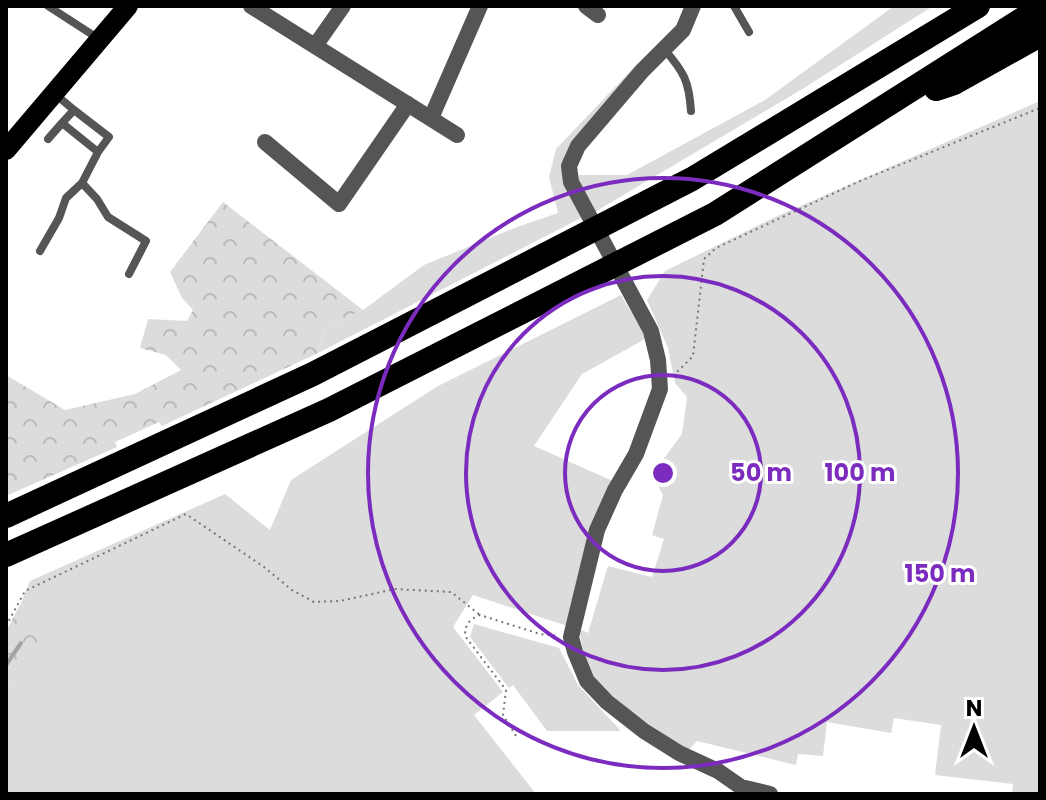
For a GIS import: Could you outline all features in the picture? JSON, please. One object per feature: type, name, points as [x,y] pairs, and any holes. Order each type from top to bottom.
[{"type":"highway","points":[[6,516],[313,374],[692,179],[978,6]]},
{"type":"highway","points":[[6,555],[329,410],[715,214],[1040,8]]},
{"type":"highway","points":[[895,102],[954,83],[1040,35]]},
{"type":"main road","points":[[9,141],[55,93],[128,6]]},
{"type":"street","points":[[251,6],[457,135]]},
{"type":"street","points":[[315,46],[343,6]]},
{"type":"street","points":[[431,118],[480,6]]},
{"type":"street","points":[[693,6],[683,30],[578,146],[569,166],[571,182],[651,331],[658,360],[660,389],[636,454],[597,530],[571,637],[587,681],[607,702],[679,753],[718,771],[741,787],[770,794]]},
{"type":"street","points":[[265,142],[339,204],[408,104]]},
{"type":"lane","points":[[48,6],[100,39]]},
{"type":"lane","points":[[734,6],[749,32]]},
{"type":"lane","points":[[664,49],[684,72],[690,91],[691,111]]},
{"type":"lane","points":[[40,251],[59,218],[66,198],[82,183],[109,137],[55,93]]},
{"type":"lane","points":[[48,139],[74,110]]},
{"type":"lane","points":[[62,123],[98,152]]},
{"type":"lane","points":[[82,183],[108,217],[146,241],[129,274]]},
{"type":"path","points":[[660,389],[693,356],[704,259],[716,248],[860,181],[1040,108]]},
{"type":"path","points":[[6,626],[25,591],[186,514],[292,590],[314,602],[340,601],[395,589],[451,592],[480,615],[540,634],[571,637]]},
{"type":"path","points":[[480,615],[471,619],[465,628],[465,636],[506,690],[503,715],[516,736]]},
{"type":"green space","points":[[894,6],[933,6],[804,88],[593,213],[576,175],[627,175],[765,100]]},
{"type":"green space","points":[[639,62],[569,151],[583,217],[318,353],[325,327],[363,310],[424,265],[558,213],[549,177],[556,149]]},
{"type":"green space","points":[[1040,101],[1040,794],[1012,794],[1013,784],[935,775],[941,725],[894,718],[891,733],[827,722],[823,756],[798,754],[796,765],[697,741],[688,751],[597,683],[583,651],[579,629],[588,633],[608,566],[652,577],[664,539],[652,535],[663,495],[652,475],[682,434],[687,397],[675,383],[668,348],[647,300],[665,271],[773,218]]},
{"type":"green space","points":[[223,202],[363,310],[325,327],[318,353],[162,426],[159,422],[115,442],[117,447],[6,496],[6,375],[65,410],[135,394],[181,370],[166,355],[140,348],[148,319],[187,321],[193,310],[182,298],[170,272]]},
{"type":"green space","points":[[621,295],[647,338],[582,374],[534,446],[613,481],[567,626],[473,595],[453,627],[503,692],[474,715],[536,794],[6,794],[6,688],[47,641],[21,603],[30,581],[225,494],[270,530],[291,480],[438,386]]},
{"type":"green space","points":[[21,603],[48,641],[6,688],[6,631]]},
{"type":"green space","points":[[474,624],[559,648],[578,685],[621,731],[547,731],[513,685],[509,688],[470,637]]},
{"type":"waterway","points":[[6,665],[21,643]]}]
